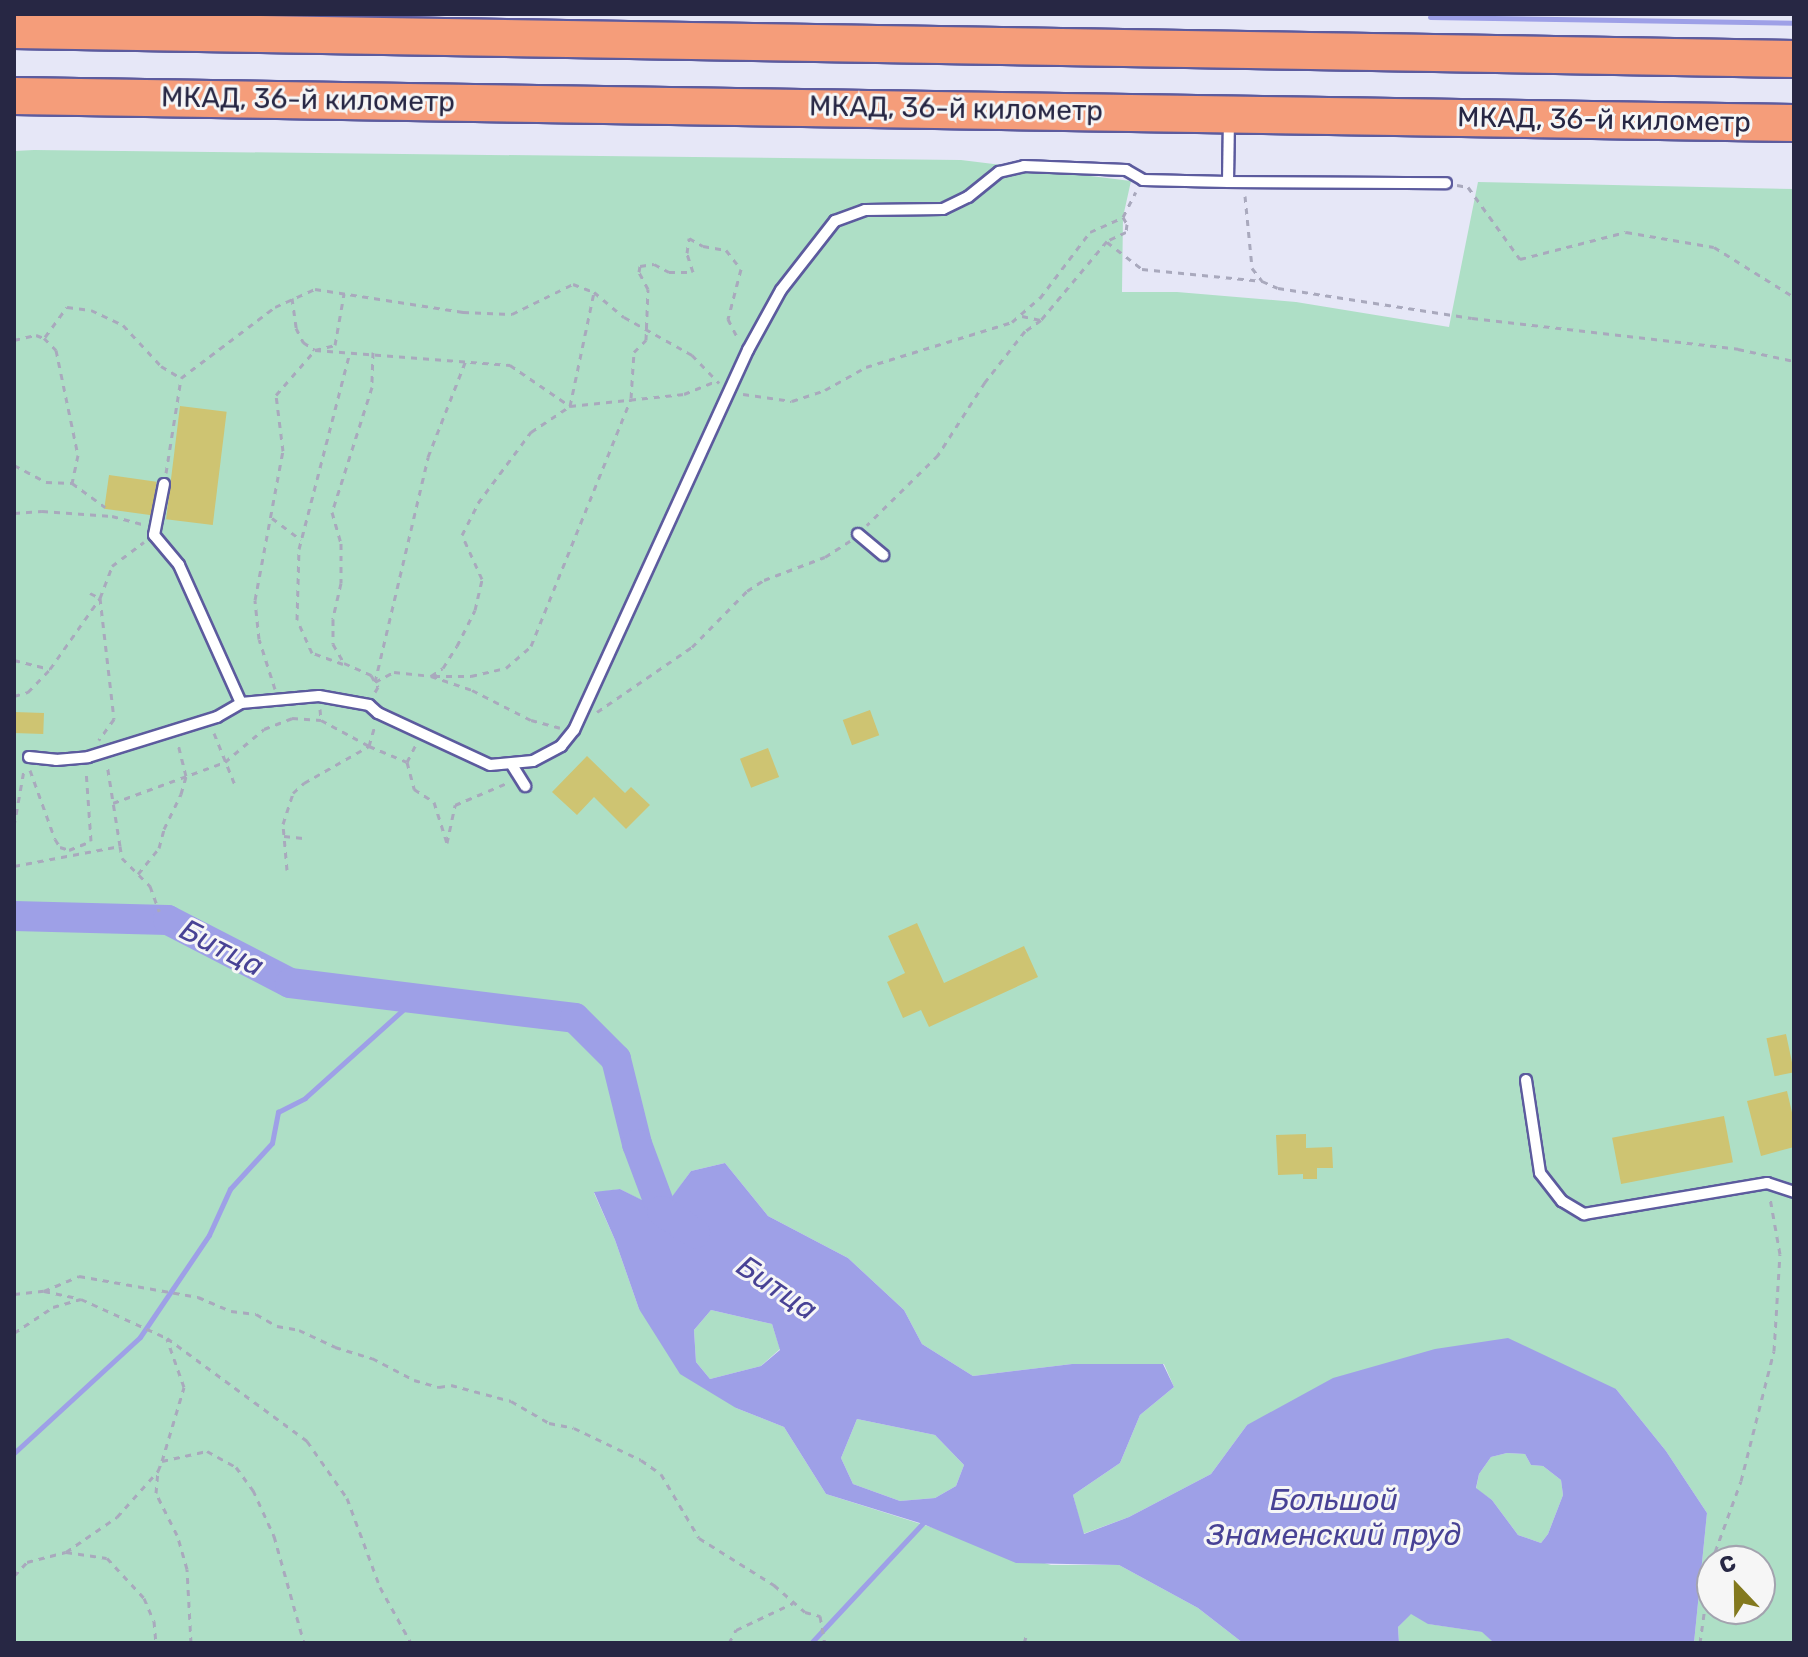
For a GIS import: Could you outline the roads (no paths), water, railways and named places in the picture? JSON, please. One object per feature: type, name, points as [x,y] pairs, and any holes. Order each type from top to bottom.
[{"type":"highway","points":[[14,30],[1794,59]]},
{"type":"highway","name":"МКАД, 36-й километр","points":[[14,96],[1794,123]]},
{"type":"lane","points":[[1228,182],[1229,113]]},
{"type":"lane","points":[[29,757],[85,760],[208,719],[241,703],[277,697],[319,696],[369,705],[378,713],[490,765],[533,761],[561,746],[574,730],[748,350],[781,290],[798,272],[823,232],[848,215],[865,210],[943,209],[968,197],[999,172],[1024,166],[1126,170],[1143,180],[1446,183]]},
{"type":"lane","points":[[164,484],[154,531],[179,565],[241,703]]},
{"type":"lane","points":[[858,534],[883,555]]},
{"type":"lane","points":[[512,765],[520,782]]},
{"type":"lane","points":[[1526,1080],[1540,1173],[1562,1201],[1584,1214],[1767,1183],[1794,1192]]},
{"type":"water","name":"Большой Знаменский пруд","points":[[725,1163],[768,1216],[848,1258],[904,1310],[922,1344],[973,1376],[1072,1364],[1163,1364],[1174,1387],[1140,1415],[1120,1463],[1073,1495],[1084,1534],[1129,1517],[1211,1474],[1247,1425],[1333,1378],[1435,1349],[1508,1338],[1616,1389],[1666,1451],[1707,1513],[1704,1545],[1696,1545],[1694,1643],[1494,1643],[1482,1632],[1428,1624],[1411,1614],[1398,1627],[1399,1643],[1243,1643],[1198,1608],[1119,1565],[1016,1563],[923,1524],[826,1494],[784,1427],[736,1408],[680,1374],[639,1309],[594,1192],[620,1189],[662,1210],[691,1171]],"holes":[[[711,1310],[772,1324],[780,1350],[761,1366],[710,1379],[696,1362],[694,1330]],[[857,1419],[935,1435],[964,1465],[956,1486],[935,1498],[900,1501],[853,1484],[841,1458]],[[1507,1453],[1525,1454],[1531,1465],[1543,1466],[1561,1480],[1563,1495],[1548,1534],[1541,1543],[1518,1535],[1492,1500],[1476,1488],[1479,1474],[1491,1457]]]},
{"type":"waterway","points":[[1430,17],[1794,23]]},
{"type":"waterway","name":"Битца","points":[[14,916],[168,920],[290,983],[575,1018],[616,1059],[637,1144],[662,1211],[695,1233]]},
{"type":"waterway","points":[[14,1453],[140,1337],[209,1235],[230,1189],[272,1143],[278,1112],[305,1098],[414,1000]]},
{"type":"waterway","points":[[811,1643],[923,1523]]}]
